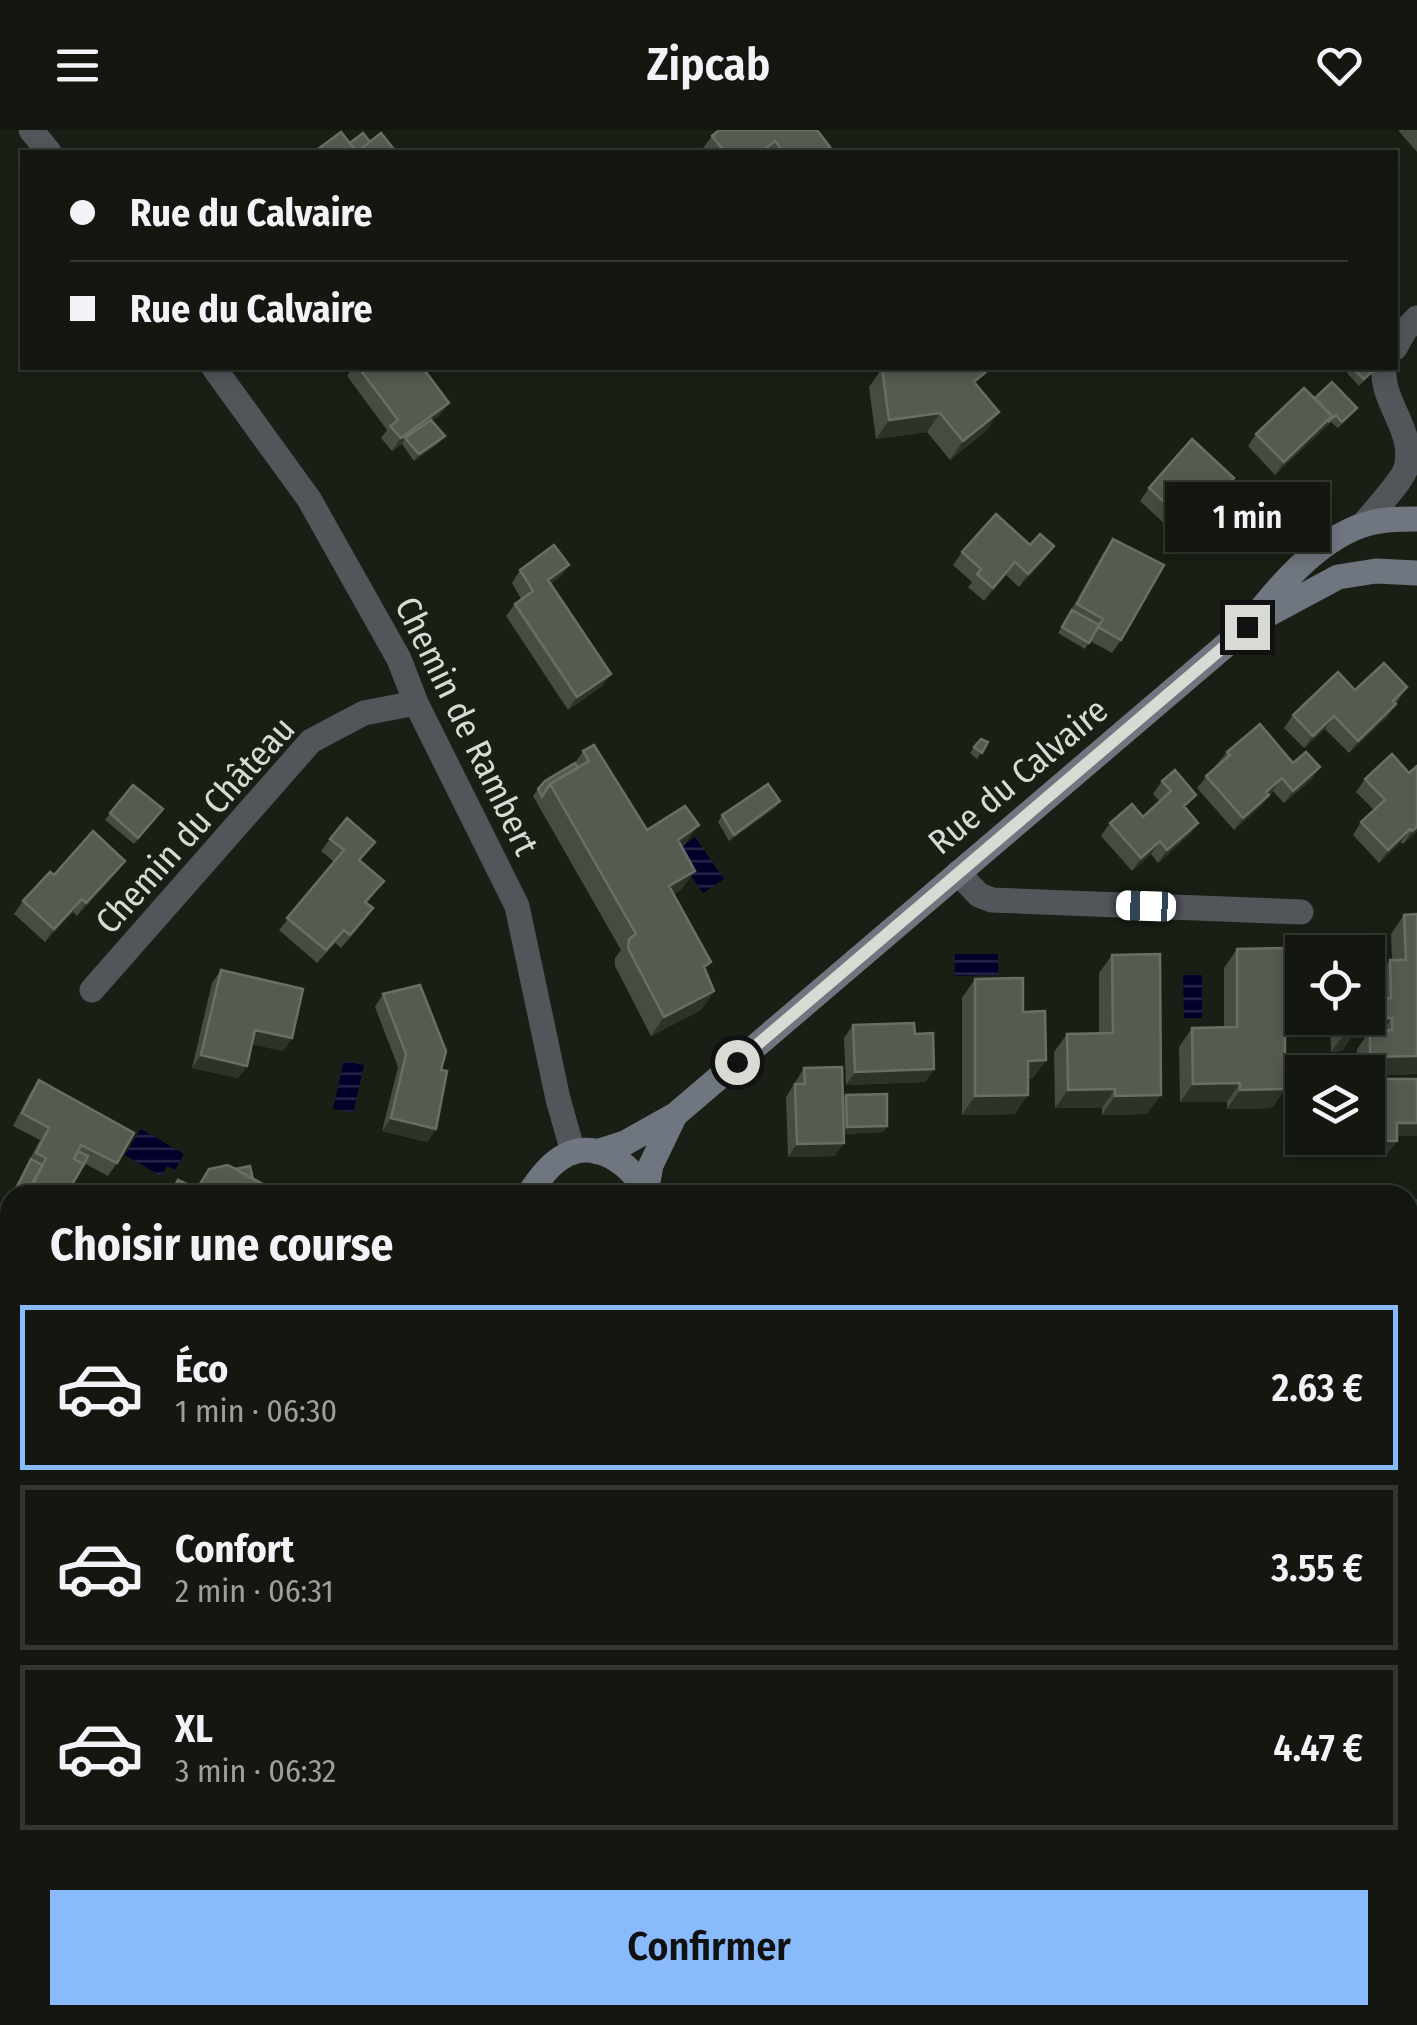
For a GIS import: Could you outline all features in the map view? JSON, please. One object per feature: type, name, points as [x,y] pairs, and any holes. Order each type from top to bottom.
[{"type":"street","points":[[31,130],[47,150]]},
{"type":"street","points":[[1398,343],[1417,318]]},
{"type":"street","name":"Chemin de Rambert","points":[[215,370],[308,499],[399,660],[416,704],[517,906],[558,1099],[585,1152]]},
{"type":"street","points":[[1362,526],[1406,470],[1408,440],[1386,394],[1384,370]]},
{"type":"street","name":"Rue du Calvaire","points":[[585,1152],[625,1143],[674,1116],[1247,627],[1277,588],[1335,538],[1362,526],[1417,519]]},
{"type":"street","points":[[1247,627],[1338,577],[1376,571],[1417,573]]},
{"type":"street","name":"Chemin du Château","points":[[92,990],[311,741],[364,713],[416,704]]},
{"type":"street","points":[[958,873],[979,895],[992,900],[1301,912]]},
{"type":"street","name":"Rue du Calvaire","points":[[648,1185],[651,1166],[674,1116]]},
{"type":"street","points":[[537,1185],[558,1160],[585,1152],[616,1159],[636,1175],[641,1185]]},
{"type":"water","points":[[695,837],[724,879],[703,893],[675,852]]},
{"type":"water","points":[[955,954],[998,954],[998,975],[955,976]]},
{"type":"water","points":[[1183,975],[1202,975],[1202,1018],[1184,1018]]},
{"type":"water","points":[[344,1061],[364,1065],[353,1113],[333,1109]]},
{"type":"water","points":[[141,1129],[184,1154],[175,1170],[167,1166],[161,1176],[125,1155]]},
{"type":"building","points":[[719,130],[817,130],[830,147],[782,150],[775,141],[764,150],[723,150],[712,136]]},
{"type":"building","points":[[341,132],[355,150],[317,150]]},
{"type":"building","points":[[363,133],[370,142],[360,150],[350,143]]},
{"type":"building","points":[[381,133],[394,150],[360,150]]},
{"type":"building","points":[[360,370],[424,370],[449,403],[401,438],[390,426],[398,420]]},
{"type":"building","points":[[882,370],[987,370],[974,382],[999,412],[963,441],[940,413],[889,420]]},
{"type":"building","points":[[1354,370],[1374,370],[1364,379]]},
{"type":"building","points":[[1332,382],[1357,408],[1342,422],[1336,415],[1328,422],[1332,416],[1315,398]]},
{"type":"building","points":[[1304,388],[1332,416],[1284,462],[1256,434]]},
{"type":"building","points":[[431,420],[445,436],[419,454],[405,438]]},
{"type":"building","points":[[1192,439],[1234,478],[1190,526],[1149,488]]},
{"type":"building","points":[[996,514],[1030,545],[1040,534],[1054,546],[1028,574],[1015,562],[993,588],[977,574],[981,569],[962,552]]},
{"type":"building","points":[[1113,539],[1164,565],[1121,640],[1098,627],[1103,619],[1077,604]]},
{"type":"building","points":[[554,545],[569,565],[548,580],[611,674],[577,697],[515,604],[533,591],[520,570]]},
{"type":"building","points":[[1072,610],[1099,625],[1089,643],[1062,627]]},
{"type":"building","points":[[1384,663],[1407,687],[1393,701],[1396,704],[1358,741],[1334,716],[1313,736],[1293,715],[1338,672],[1355,690]]},
{"type":"building","points":[[1260,724],[1293,763],[1306,752],[1320,767],[1293,791],[1282,778],[1243,818],[1206,776]]},
{"type":"building","points":[[981,739],[988,742],[982,753],[974,747]]},
{"type":"building","points":[[594,745],[647,830],[685,806],[699,825],[678,840],[695,871],[669,886],[711,962],[704,967],[714,991],[664,1017],[628,948],[629,939],[636,934],[550,784],[589,761],[583,751]]},
{"type":"building","points":[[1392,754],[1409,773],[1417,766],[1417,827],[1388,850],[1361,822],[1385,800],[1365,779]]},
{"type":"building","points":[[575,763],[578,768],[550,784],[542,797],[538,789],[545,781]]},
{"type":"building","points":[[1175,770],[1196,795],[1184,806],[1198,823],[1167,850],[1160,841],[1141,858],[1110,823],[1132,804],[1143,817],[1171,791],[1162,781]]},
{"type":"building","points":[[768,784],[780,801],[734,835],[722,815]]},
{"type":"building","points":[[133,785],[163,809],[138,838],[110,813]]},
{"type":"building","points":[[347,818],[375,842],[359,860],[384,881],[365,902],[373,908],[350,935],[344,930],[326,950],[287,918],[344,850],[330,839]]},
{"type":"building","points":[[93,831],[125,861],[86,903],[82,899],[54,929],[23,901],[50,872],[54,875]]},
{"type":"building","points":[[1417,914],[1417,1056],[1370,1055],[1370,1035],[1385,1035],[1385,1030],[1392,1030],[1392,1018],[1385,1018],[1385,998],[1391,998],[1390,960],[1406,960],[1404,915]]},
{"type":"building","points":[[1285,948],[1285,1089],[1240,1090],[1240,1083],[1193,1084],[1192,1028],[1237,1027],[1237,949]]},
{"type":"building","points":[[1160,954],[1161,1095],[1115,1096],[1115,1089],[1068,1090],[1067,1034],[1113,1033],[1112,955]]},
{"type":"building","points":[[221,970],[303,989],[292,1038],[255,1030],[247,1066],[201,1055]]},
{"type":"building","points":[[1023,978],[1023,1012],[1045,1011],[1046,1060],[1028,1061],[1028,1095],[975,1096],[975,979]]},
{"type":"building","points":[[420,985],[446,1051],[441,1070],[447,1071],[436,1129],[391,1118],[406,1054],[383,994]]},
{"type":"building","points":[[914,1023],[915,1034],[933,1033],[934,1069],[855,1072],[853,1025]]},
{"type":"building","points":[[842,1067],[844,1143],[797,1144],[795,1084],[805,1084],[804,1068]]},
{"type":"building","points":[[1385,1079],[1417,1079],[1417,1123],[1397,1123],[1397,1141],[1385,1141]]},
{"type":"building","points":[[39,1080],[134,1133],[117,1163],[81,1145],[74,1159],[84,1164],[72,1185],[33,1185],[46,1158],[36,1153],[49,1128],[22,1113]]},
{"type":"building","points":[[887,1094],[887,1126],[847,1127],[846,1095]]},
{"type":"building","points":[[78,1151],[88,1156],[84,1164],[74,1159]]},
{"type":"building","points":[[31,1159],[42,1165],[31,1185],[18,1185]]},
{"type":"building","points":[[228,1165],[265,1185],[199,1185],[209,1169]]},
{"type":"building","points":[[250,1166],[253,1179],[235,1169]]},
{"type":"route","points":[[737,1062],[1247,627]]}]
